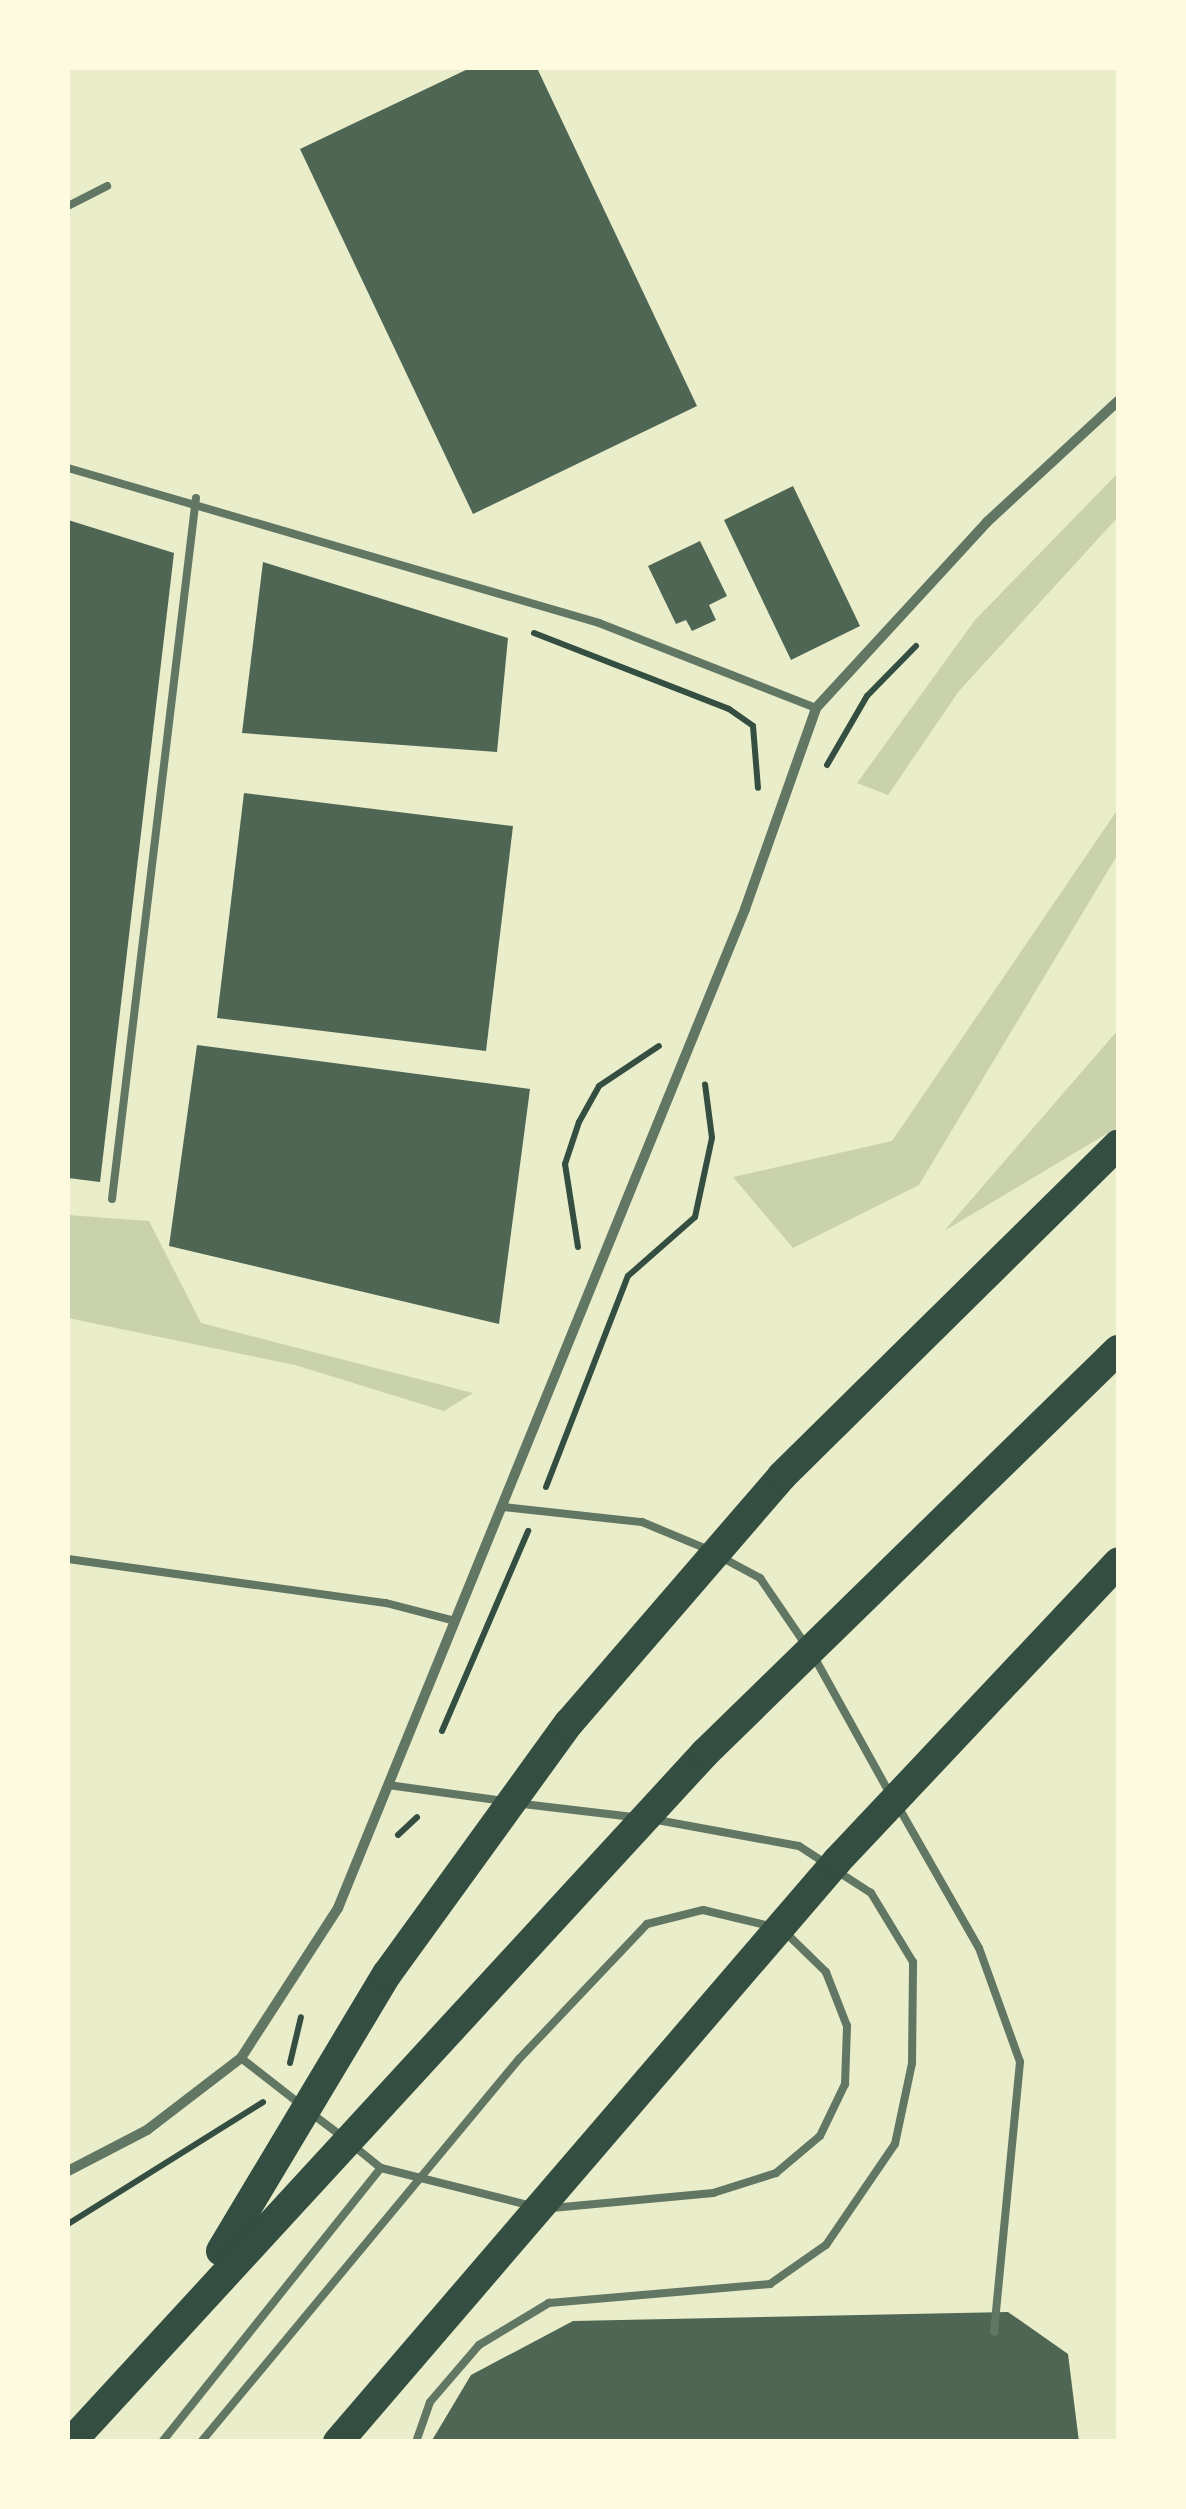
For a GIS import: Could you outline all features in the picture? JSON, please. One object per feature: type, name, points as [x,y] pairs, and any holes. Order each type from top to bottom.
[{"type":"highway","points":[[191,2300],[397,1959],[569,1724],[782,1476],[1118,1145]]},
{"type":"highway","points":[[71,2442],[191,2300],[876,1576],[1118,1350]]},
{"type":"highway","points":[[338,2442],[837,1861],[1118,1563]]},
{"type":"street","points":[[68,2171],[147,2130],[241,2058],[338,1908],[503,1507],[816,708],[987,522],[1118,401]]},
{"type":"lane","points":[[68,206],[107,186]]},
{"type":"lane","points":[[68,468],[196,498],[598,622],[816,708]]},
{"type":"lane","points":[[112,1199],[196,498]]},
{"type":"lane","points":[[503,1507],[642,1522],[694,1542],[760,1578],[812,1654],[979,1948],[1020,2062],[994,2332]]},
{"type":"lane","points":[[68,1559],[386,1603],[454,1621]]},
{"type":"lane","points":[[388,1784],[798,1846],[871,1893],[912,1962],[912,2063],[895,2144],[826,2245],[770,2284],[549,2304],[479,2345],[430,2402],[416,2442]]},
{"type":"lane","points":[[201,2442],[520,2058],[647,1924],[702,1910],[759,1919],[826,1972],[847,2026],[844,2084],[820,2136],[776,2174],[616,2208],[484,2198],[381,2168],[241,2058]]},
{"type":"lane","points":[[162,2442],[381,2168]]},
{"type":"path","points":[[528,631],[753,726],[762,757],[756,802]]},
{"type":"path","points":[[572,1268],[579,1252],[565,1164],[579,1122],[599,1086],[649,1061],[662,1042]]},
{"type":"green space","points":[[1118,473],[1118,517],[959,691],[888,795],[857,783],[975,620]]},
{"type":"green space","points":[[1118,809],[1118,854],[919,1185],[793,1248],[733,1177],[892,1141]]},
{"type":"green space","points":[[1118,1030],[1118,1127],[944,1231]]},
{"type":"green space","points":[[68,1215],[149,1221],[201,1323],[473,1393],[444,1411],[295,1365],[68,1318]]},
{"type":"building","points":[[470,68],[537,68],[697,406],[473,514],[300,149]]},
{"type":"building","points":[[793,486],[860,626],[791,660],[724,520]]},
{"type":"building","points":[[68,520],[174,553],[100,1182],[68,1178]]},
{"type":"building","points":[[700,541],[727,596],[709,605],[716,620],[692,631],[686,620],[676,624],[648,566]]},
{"type":"building","points":[[263,562],[508,638],[497,752],[242,733]]},
{"type":"building","points":[[244,793],[513,826],[486,1051],[217,1018]]},
{"type":"building","points":[[197,1045],[530,1089],[499,1324],[169,1246]]},
{"type":"building","points":[[1008,2312],[1068,2354],[1079,2442],[431,2442],[471,2375],[573,2321]]}]
